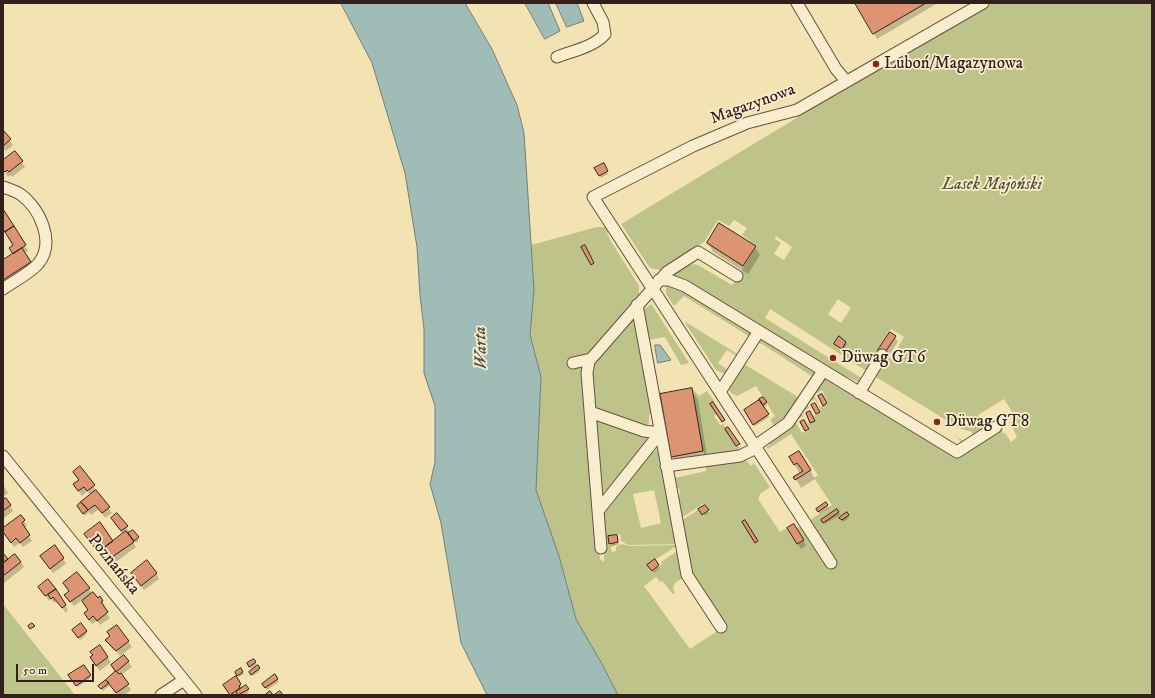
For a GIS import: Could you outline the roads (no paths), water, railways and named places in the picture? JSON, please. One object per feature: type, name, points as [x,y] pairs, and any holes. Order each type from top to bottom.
[{"type":"street","points":[[557,57],[601,39],[605,34],[603,22],[593,3]]},
{"type":"street","points":[[797,3],[836,69],[846,81]]},
{"type":"street","name":"Magazynowa","points":[[656,284],[593,197],[693,146],[747,123],[797,110],[983,3]]},
{"type":"street","points":[[3,187],[13,190],[25,199],[36,213],[45,231],[46,244],[38,264],[3,289]]},
{"type":"street","points":[[601,548],[587,373],[589,361],[667,272],[698,252],[737,276]]},
{"type":"street","points":[[656,284],[669,280],[685,286],[957,452],[996,427]]},
{"type":"street","points":[[656,284],[720,392],[831,563]]},
{"type":"street","points":[[637,305],[686,575],[721,627]]},
{"type":"street","points":[[720,392],[759,331]]},
{"type":"street","points":[[859,393],[882,355]]},
{"type":"street","points":[[573,362],[589,361]]},
{"type":"street","points":[[666,466],[740,456],[755,447],[788,423],[823,371]]},
{"type":"street","points":[[590,412],[644,432],[660,433]]},
{"type":"street","points":[[598,512],[660,433]]},
{"type":"street","name":"Poznańska","points":[[3,456],[196,695]]},
{"type":"street","points":[[160,695],[184,680]]},
{"type":"water","name":"Warta","points":[[341,3],[465,3],[492,49],[517,105],[524,133],[534,290],[530,335],[541,377],[536,490],[559,556],[576,619],[618,695],[487,695],[461,643],[441,523],[430,484],[435,462],[435,406],[424,373],[424,329],[417,247],[405,173],[372,63]]},
{"type":"water","points":[[525,3],[548,3],[560,31],[545,39]]},
{"type":"water","points":[[556,3],[577,3],[584,21],[567,27]]},
{"type":"water","points":[[655,345],[660,345],[671,360],[658,363]]},
{"type":"place","name":"Luboń/Magazynowa","points":[[876,64]]},
{"type":"place","name":"Düwag GT6","points":[[833,358]]},
{"type":"place","name":"Düwag GT8","points":[[937,422]]},
{"type":"park label","name":"Lasek Majoński","points":[[992,185]]}]
